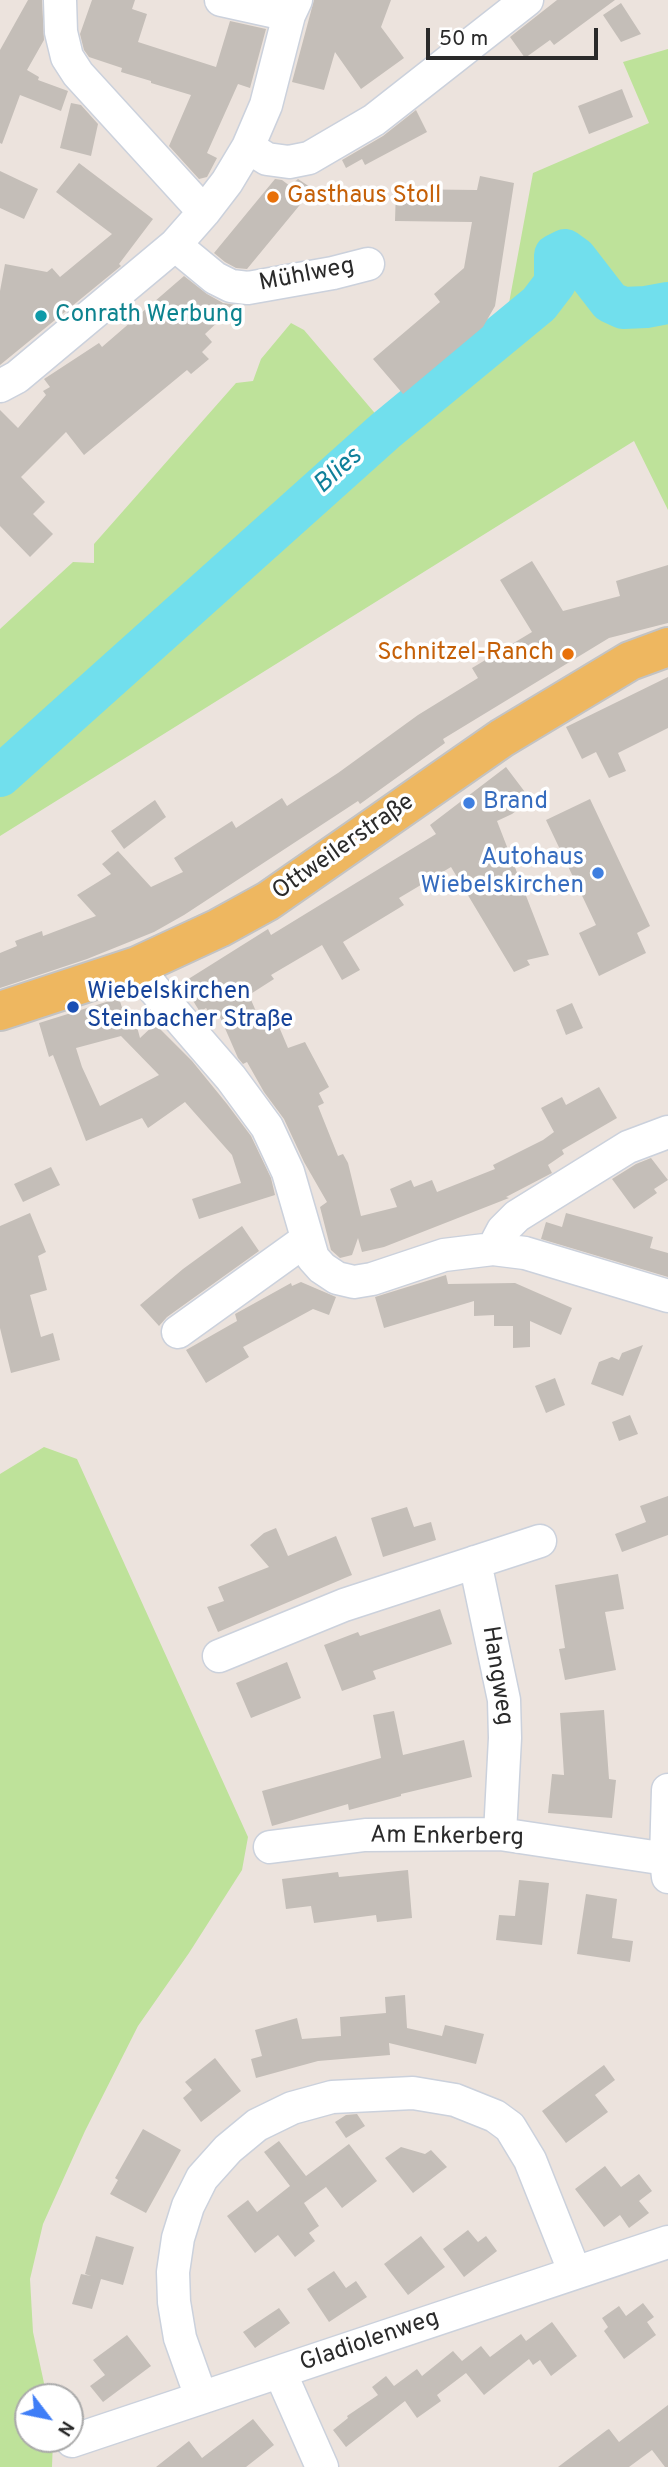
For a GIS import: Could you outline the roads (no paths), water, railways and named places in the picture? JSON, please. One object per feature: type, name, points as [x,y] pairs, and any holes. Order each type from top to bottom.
[{"type":"main road","name":"Ottweilerstraße","points":[[0,1011],[137,966],[219,928],[268,901],[502,738],[630,661],[668,647]]},
{"type":"street","points":[[60,0],[61,32],[67,57],[78,74],[204,212]]},
{"type":"street","points":[[0,386],[17,377],[174,245],[227,182],[248,147],[266,105],[293,7],[221,0]]},
{"type":"street","points":[[248,147],[267,159],[289,162],[309,158],[374,120],[527,0]]},
{"type":"street","name":"Mühlweg","points":[[174,245],[215,278],[231,286],[248,288],[333,274],[368,264]]},
{"type":"street","points":[[137,966],[231,1078],[267,1127],[288,1172],[313,1258],[337,1278],[354,1282],[372,1279],[444,1255],[494,1249],[525,1253],[668,1296]]},
{"type":"street","points":[[494,1249],[503,1230],[517,1216],[628,1147],[668,1132]]},
{"type":"street","points":[[178,1332],[306,1240]]},
{"type":"street","points":[[219,1656],[344,1605],[540,1541]]},
{"type":"street","name":"Hangweg","points":[[475,1562],[504,1700],[505,1738],[500,1834]]},
{"type":"street","points":[[667,1868],[668,1790]]},
{"type":"street","name":"Am Enkerberg","points":[[270,1847],[365,1835],[500,1834],[667,1868]]},
{"type":"street","points":[[201,2397],[180,2338],[174,2302],[173,2272],[178,2238],[188,2206],[202,2178],[228,2149],[257,2125],[292,2108],[332,2097],[413,2093],[456,2100],[495,2116],[510,2127],[530,2160],[575,2273]]},
{"type":"street","name":"Gladiolenweg","points":[[84,2437],[668,2242]]},
{"type":"street","points":[[280,2372],[322,2467]]},
{"type":"waterway","name":"Blies","points":[[0,776],[385,431],[539,304],[555,283],[555,255],[565,250],[576,258],[610,302],[623,308],[668,303]]},
{"type":"place","name":"Gasthaus Stoll","points":[[273,197]]},
{"type":"place","name":"Conrath Werbung","points":[[41,316]]},
{"type":"place","name":"Schnitzel-Ranch","points":[[568,654]]},
{"type":"place","name":"Brand","points":[[469,803]]},
{"type":"place","name":"Autohaus Wiebelskirchen","points":[[598,873]]},
{"type":"place","name":"Wiebelskirchen Steinbacher Straße","points":[[73,1007]]}]
